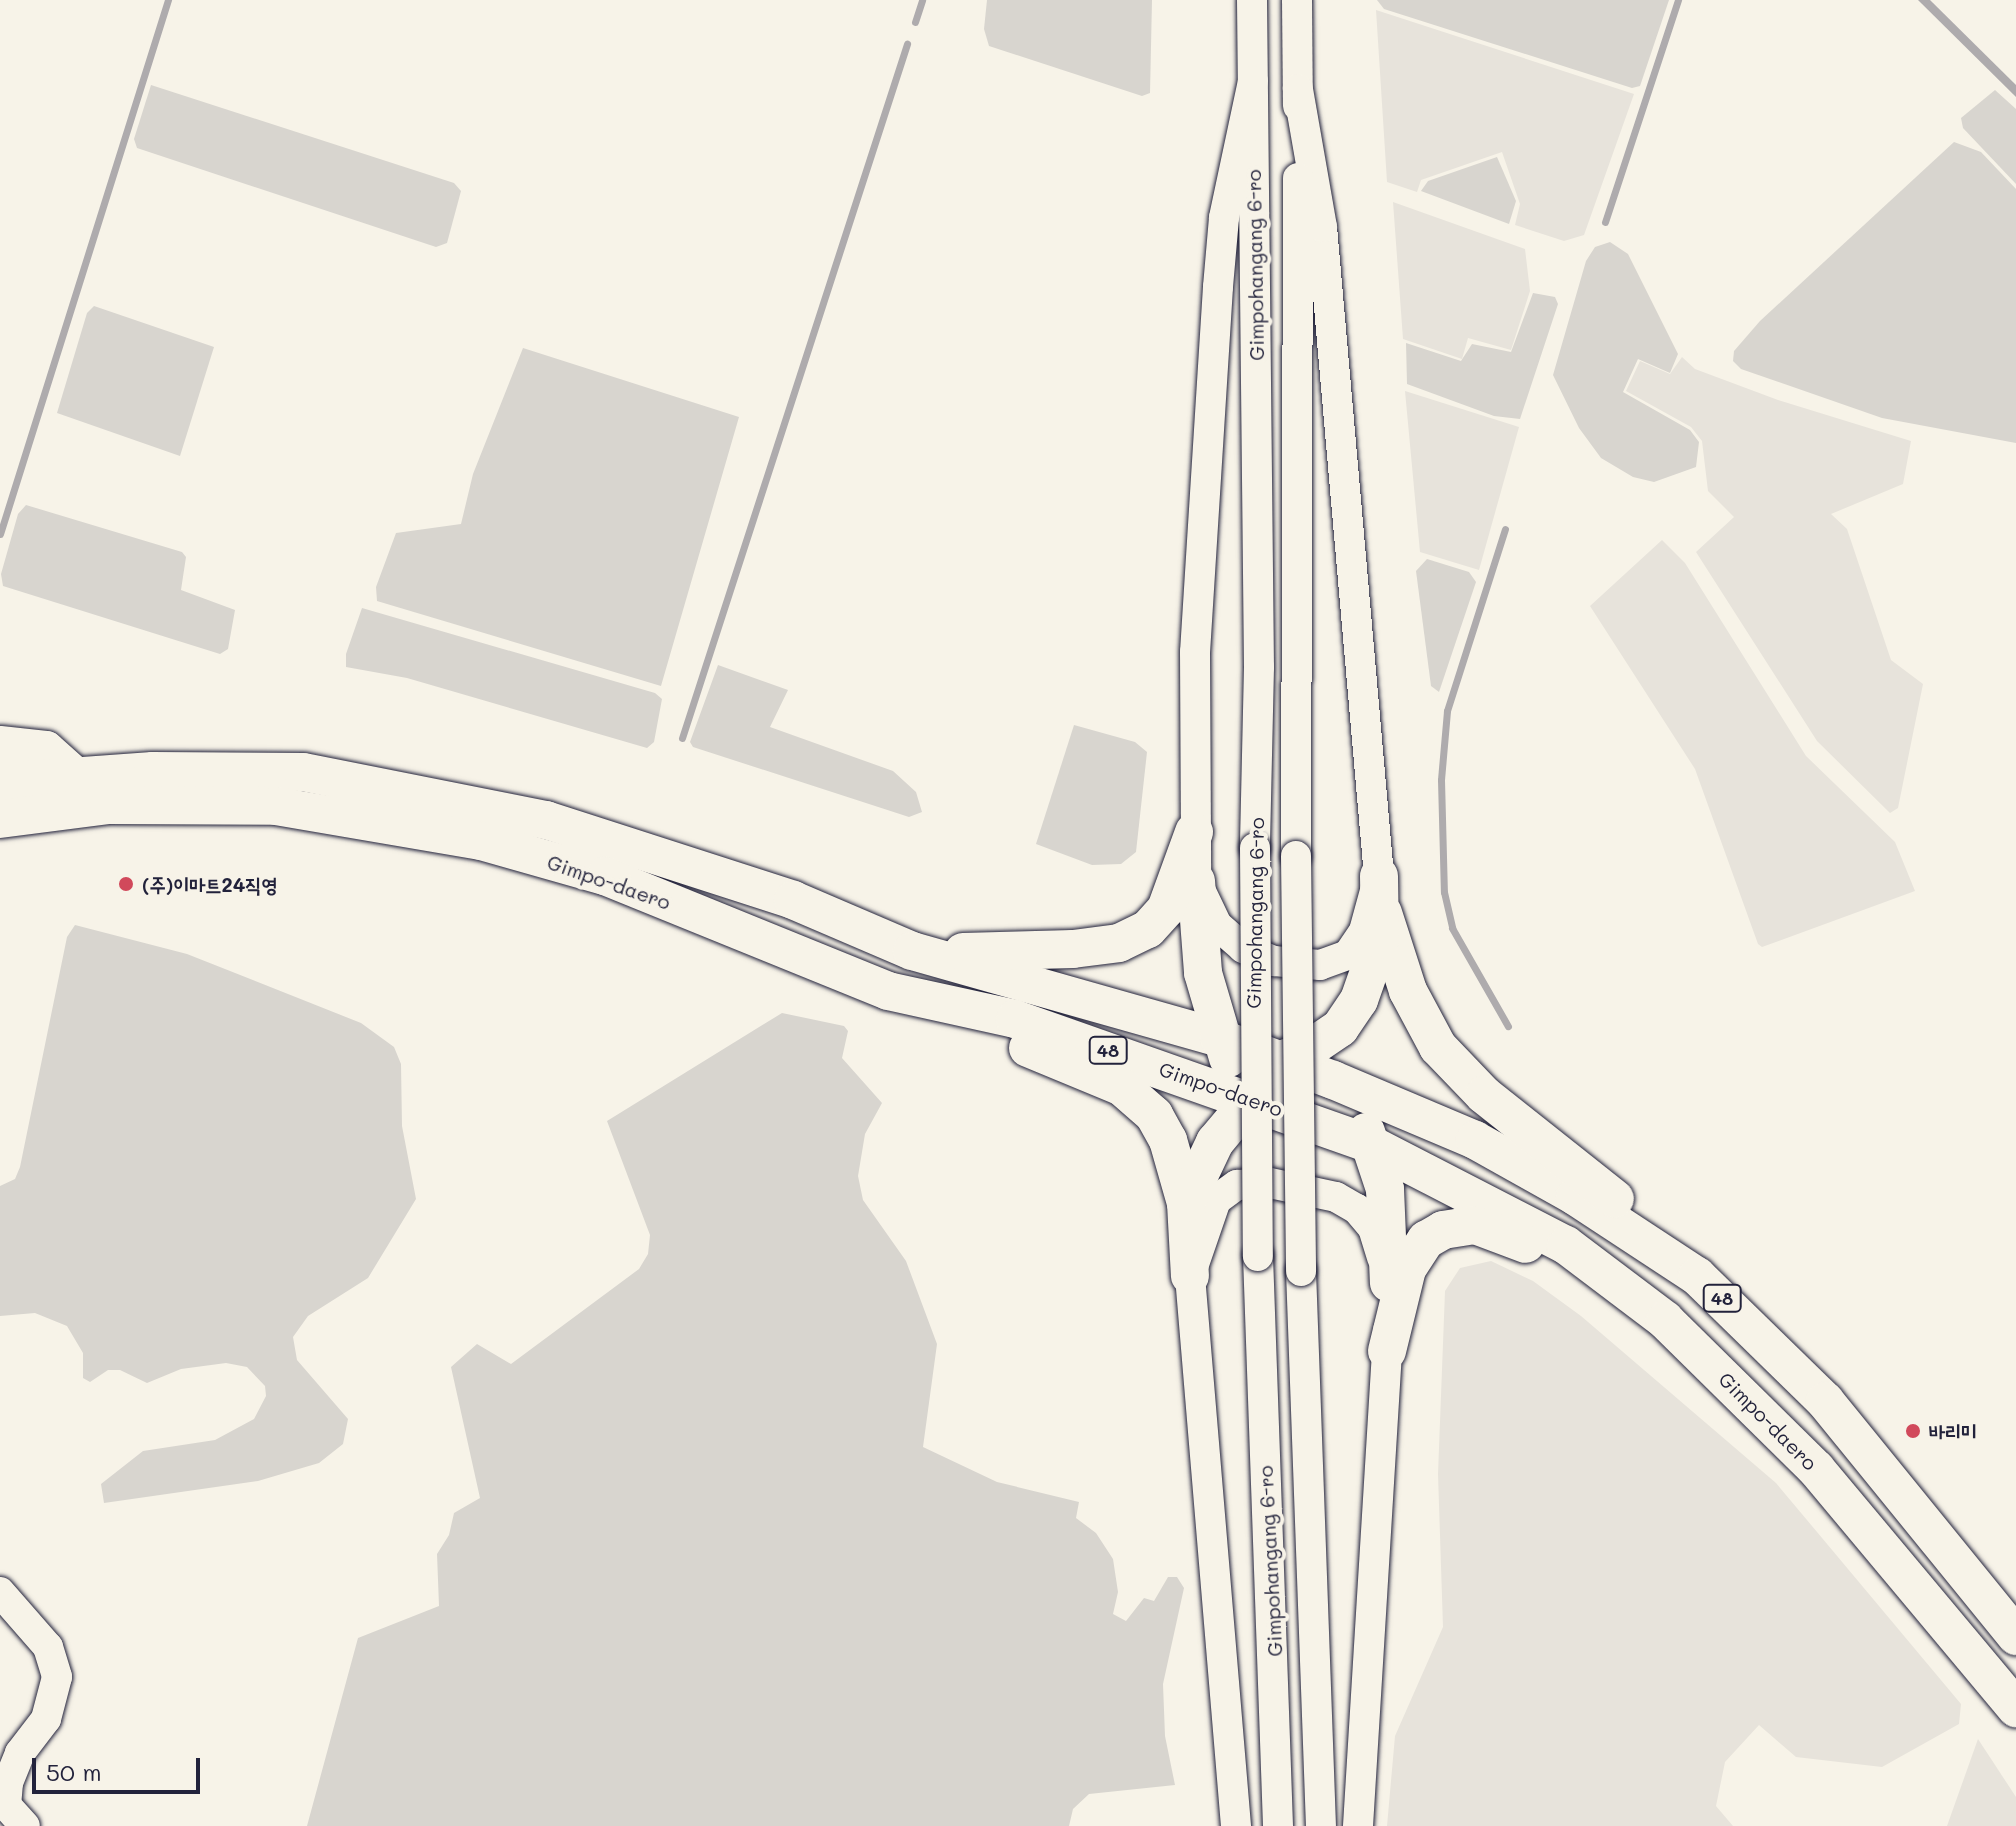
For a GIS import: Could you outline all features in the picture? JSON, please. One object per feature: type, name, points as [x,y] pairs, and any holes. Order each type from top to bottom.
[{"type":"main road","points":[[0,745],[46,750],[74,775]]},
{"type":"main road","name":"Gimpo-daero","points":[[0,782],[74,775],[257,770],[303,772],[546,820],[793,900],[912,951],[1219,1038],[1333,1080],[1475,1140],[1664,1251],[1742,1315],[1825,1401],[2016,1636]]},
{"type":"main road","name":"Gimpo-daero","points":[[0,819],[109,805],[276,806],[364,818],[481,841],[605,876],[888,991],[1015,1019],[1196,1080],[1246,1086],[1370,1144],[1566,1245],[1622,1288],[1734,1385],[1816,1469],[2016,1708]]},
{"type":"main road","points":[[912,951],[1031,952],[1119,943],[1148,929],[1166,909],[1194,832]]},
{"type":"main road","points":[[1379,876],[1383,913],[1408,991],[1438,1047],[1484,1095],[1614,1198],[1664,1251]]},
{"type":"main road","points":[[1196,881],[1203,973],[1219,1038],[1246,1086]]},
{"type":"main road","points":[[1186,1203],[1246,1086],[1280,1060],[1306,1051],[1340,1028],[1359,1000],[1380,940],[1383,913]]},
{"type":"main road","points":[[888,991],[1134,1095],[1168,1140],[1186,1203],[1190,1276]]},
{"type":"main road","points":[[1246,1086],[1278,1088],[1333,1080],[1361,1120],[1385,1189],[1389,1283]]},
{"type":"main road","points":[[1387,1351],[1415,1252],[1443,1230],[1475,1225],[1493,1230],[1622,1288]]},
{"type":"street","name":"Gimpohangang 6-ro","points":[[1252,0],[1259,667],[1255,848],[1258,1256],[1278,1826]]},
{"type":"street","name":"Gimpohangang 6-ro","points":[[1297,0],[1296,856],[1301,1271],[1321,1826]]},
{"type":"street","points":[[1253,81],[1224,218],[1218,287],[1195,652],[1196,881],[1217,925],[1243,948],[1274,961],[1320,965],[1348,955],[1364,931],[1379,876],[1322,227],[1298,89]]},
{"type":"street","points":[[1236,1826],[1190,1276],[1216,1200],[1237,1185],[1270,1183],[1336,1197],[1357,1209],[1373,1228],[1389,1283],[1358,1826]]},
{"type":"street","points":[[0,1592],[48,1647],[57,1677],[46,1719],[20,1753],[8,1783],[6,1805],[25,1826]]},
{"type":"shaded area","points":[[987,0],[1152,0],[1150,93],[1142,96],[989,46],[984,29]]},
{"type":"shaded area","points":[[1377,0],[1669,0],[1640,86],[1632,88],[1384,9]]},
{"type":"shaded area","points":[[1918,0],[1930,0],[2016,85],[2016,97]]},
{"type":"shaded area","points":[[1376,10],[1634,94],[1584,235],[1564,241],[1515,225],[1520,204],[1502,152],[1421,180],[1417,192],[1387,182]]},
{"type":"shaded area","points":[[151,85],[454,183],[461,191],[447,243],[436,247],[137,148],[134,139]]},
{"type":"shaded area","points":[[1995,90],[2016,109],[2016,184],[1963,128],[1961,118]]},
{"type":"shaded area","points":[[1954,142],[1981,152],[2016,189],[2016,443],[1882,418],[1741,369],[1733,361],[1734,351],[1760,321]]},
{"type":"shaded area","points":[[1497,157],[1516,201],[1509,224],[1421,191],[1428,181]]},
{"type":"shaded area","points":[[1393,202],[1525,249],[1530,291],[1511,350],[1468,338],[1462,359],[1403,339]]},
{"type":"shaded area","points":[[1610,242],[1628,254],[1678,354],[1670,373],[1638,359],[1623,392],[1690,430],[1699,442],[1696,467],[1654,482],[1633,477],[1601,458],[1579,428],[1553,375],[1586,261],[1595,247]]},
{"type":"shaded area","points":[[1533,293],[1555,297],[1558,304],[1520,419],[1494,416],[1407,384],[1406,343],[1461,361],[1472,344],[1511,352]]},
{"type":"shaded area","points":[[94,306],[214,347],[180,456],[57,413],[87,313]]},
{"type":"shaded area","points":[[523,348],[739,417],[661,686],[377,601],[376,587],[396,533],[461,524],[473,474]]},
{"type":"shaded area","points":[[1682,357],[1695,369],[1778,400],[1911,441],[1903,484],[1831,514],[1847,529],[1891,660],[1923,684],[1898,808],[1890,813],[1817,741],[1696,552],[1734,517],[1708,491],[1702,441],[1691,427],[1626,391],[1640,361],[1670,374]]},
{"type":"shaded area","points":[[1405,391],[1519,427],[1479,570],[1420,552]]},
{"type":"shaded area","points":[[26,505],[182,552],[186,557],[181,590],[235,610],[228,649],[220,654],[3,586],[1,574],[18,514]]},
{"type":"shaded area","points":[[1662,540],[1685,563],[1806,756],[1895,842],[1915,891],[1762,947],[1758,944],[1695,769],[1590,606]]},
{"type":"shaded area","points":[[1427,559],[1469,572],[1476,582],[1439,692],[1431,686],[1416,571]]},
{"type":"shaded area","points":[[362,608],[655,693],[662,699],[654,742],[647,748],[407,678],[346,667],[346,654]]},
{"type":"shaded area","points":[[718,665],[788,690],[770,727],[893,771],[916,792],[922,812],[909,817],[693,747],[690,742]]},
{"type":"shaded area","points":[[1074,725],[1135,742],[1147,752],[1136,852],[1121,864],[1092,865],[1036,844]]},
{"type":"shaded area","points":[[75,925],[187,954],[361,1023],[394,1047],[401,1064],[402,1126],[416,1199],[368,1278],[308,1316],[293,1337],[297,1360],[348,1419],[343,1444],[319,1463],[258,1481],[104,1503],[101,1484],[143,1451],[215,1440],[254,1419],[266,1396],[265,1386],[247,1367],[226,1363],[181,1369],[147,1383],[120,1370],[108,1370],[90,1382],[83,1378],[83,1353],[67,1326],[35,1313],[0,1316],[0,1186],[15,1179],[20,1167],[67,937]]},
{"type":"shaded area","points":[[782,1013],[844,1026],[848,1031],[842,1058],[882,1103],[865,1134],[858,1176],[863,1200],[906,1261],[937,1344],[923,1447],[997,1482],[1079,1502],[1076,1518],[1096,1533],[1113,1559],[1118,1592],[1113,1614],[1126,1621],[1144,1598],[1154,1601],[1168,1577],[1177,1577],[1184,1588],[1163,1684],[1165,1736],[1175,1785],[1089,1794],[1073,1809],[1069,1826],[307,1826],[358,1638],[439,1606],[437,1554],[449,1535],[454,1513],[480,1498],[451,1367],[477,1344],[511,1364],[639,1269],[648,1254],[650,1235],[607,1121]]},
{"type":"shaded area","points":[[1491,1261],[1533,1281],[1581,1316],[1776,1483],[1961,1704],[1959,1724],[1882,1767],[1796,1757],[1759,1725],[1725,1762],[1716,1806],[1733,1826],[1387,1826],[1395,1736],[1443,1627],[1438,1474],[1445,1291],[1460,1268]]},
{"type":"shaded area","points":[[1978,1739],[2016,1797],[2016,1826],[1947,1826]]},
{"type":"waterway","points":[[0,534],[168,0]]},
{"type":"waterway","points":[[915,22],[922,0]]},
{"type":"waterway","points":[[1605,222],[1678,0]]},
{"type":"waterway","points":[[682,738],[907,44]]},
{"type":"waterway","points":[[1505,529],[1447,711],[1441,780],[1444,892],[1452,928],[1508,1026]]},
{"type":"place","name":"(주)이마트24직영","points":[[126,884]]},
{"type":"place","name":"바리미","points":[[1913,1431]]}]
